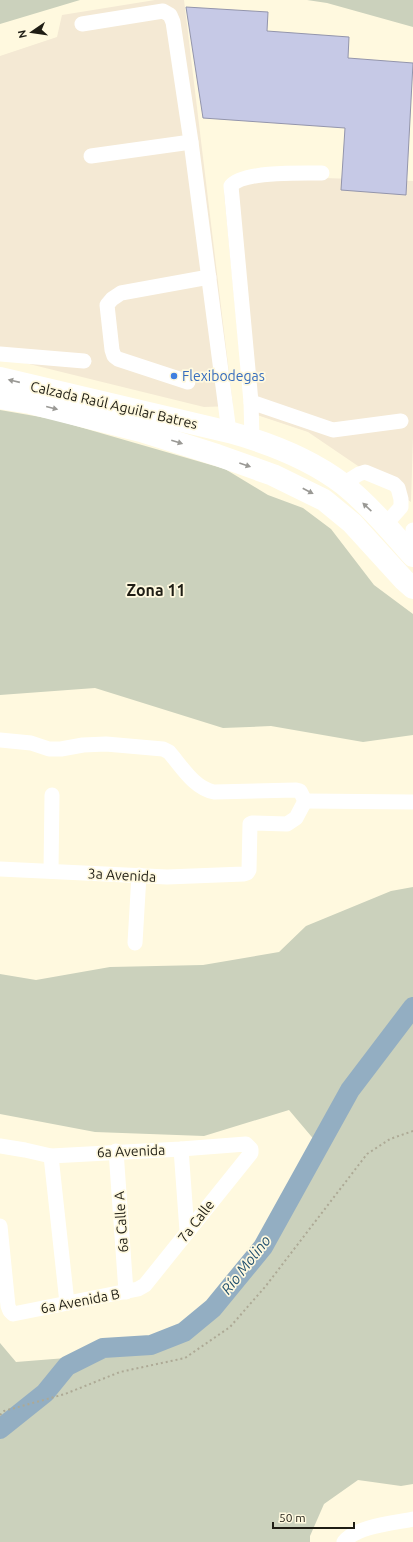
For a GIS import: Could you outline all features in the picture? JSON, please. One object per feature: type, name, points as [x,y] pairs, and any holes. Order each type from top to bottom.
[{"type":"highway","name":"Calzada Raúl Aguilar Batres","points":[[0,378],[229,432],[290,453],[311,463],[342,484],[385,525],[412,555]]},
{"type":"highway","name":"Calzada Raúl Aguilar Batres","points":[[0,398],[30,403],[140,431],[273,474],[324,500],[352,523],[413,588]]},
{"type":"highway","points":[[217,455],[229,432]]},
{"type":"street","points":[[82,24],[163,11],[170,15],[191,142],[229,432]]},
{"type":"street","points":[[91,156],[191,142]]},
{"type":"street","points":[[252,439],[251,402],[231,186],[241,180],[261,175],[322,173]]},
{"type":"street","points":[[188,382],[118,359],[114,356],[107,305],[112,299],[121,293],[209,277]]},
{"type":"street","points":[[0,354],[84,361]]},
{"type":"street","points":[[251,402],[333,430],[401,421]]},
{"type":"street","points":[[342,484],[365,472],[394,484],[398,488],[401,499],[400,507],[385,525]]},
{"type":"street","points":[[412,555],[413,530]]},
{"type":"street","points":[[0,740],[31,743],[49,749],[106,744],[163,749],[169,752],[198,785],[206,790],[214,792],[296,790],[300,791],[305,801],[413,802]]},
{"type":"street","points":[[51,871],[52,795]]},
{"type":"street","name":"3a Avenida","points":[[0,869],[168,877],[244,874],[249,870],[250,824],[287,824],[296,818],[305,801]]},
{"type":"street","points":[[135,943],[139,875]]},
{"type":"street","name":"6a Avenida","points":[[0,1146],[50,1156],[246,1144],[251,1149],[251,1152],[247,1156]]},
{"type":"street","points":[[181,1149],[187,1231]]},
{"type":"street","name":"6a Calle A","points":[[116,1152],[126,1292]]},
{"type":"street","points":[[50,1156],[67,1303]]},
{"type":"street","name":"7a Calle","points":[[145,1285],[247,1156]]},
{"type":"street","name":"6a Avenida B","points":[[0,1226],[8,1306],[10,1312],[14,1314],[126,1292],[138,1289],[145,1285]]},
{"type":"street","points":[[346,1540],[361,1530],[413,1519]]},
{"type":"path","points":[[0,1415],[4,1411],[65,1394],[120,1372],[185,1358],[230,1327],[265,1287],[367,1154],[390,1139],[413,1131]]},
{"type":"shaded area","points":[[155,0],[184,0],[233,406],[204,407],[21,362],[0,360],[0,56],[57,37],[62,15]]},
{"type":"shaded area","points":[[265,176],[413,181],[413,437],[411,502],[308,432],[245,411],[224,192]]},
{"type":"green space","points":[[0,0],[80,0],[0,24]]},
{"type":"green space","points":[[307,0],[413,0],[413,27],[327,3]]},
{"type":"green space","points":[[0,410],[52,419],[225,469],[268,495],[303,508],[331,529],[374,585],[413,614],[413,735],[363,742],[271,726],[223,728],[95,688],[0,695]]},
{"type":"green space","points":[[413,887],[413,1484],[401,1486],[358,1480],[324,1504],[310,1536],[310,1542],[0,1542],[0,1343],[16,1362],[116,1354],[194,1323],[271,1232],[322,1149],[289,1110],[204,1136],[95,1132],[0,1114],[0,974],[36,980],[110,967],[203,965],[279,952],[306,926],[391,891]]},
{"type":"building","points":[[186,7],[268,12],[267,31],[349,37],[348,58],[413,63],[406,195],[341,190],[345,128],[203,118]]},
{"type":"waterway","name":"Río Molino","points":[[0,1429],[45,1393],[67,1366],[103,1348],[151,1345],[184,1332],[213,1308],[263,1247],[350,1090],[413,1007]]},
{"type":"place","name":"Flexibodegas","points":[[174,376]]},
{"type":"district","name":"Zona 11","points":[[156,590]]}]
